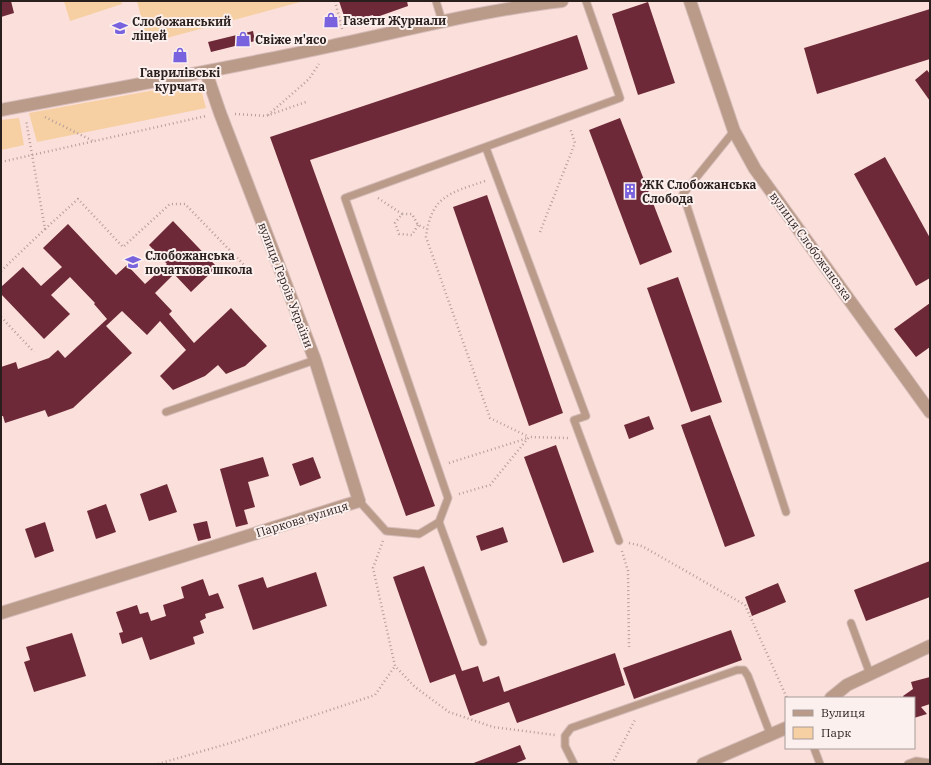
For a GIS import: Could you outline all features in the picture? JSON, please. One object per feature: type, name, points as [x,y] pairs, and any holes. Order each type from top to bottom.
[{"type":"street","points":[[1,110],[206,72],[523,4],[562,1]]},
{"type":"street","name":"вулиця Слобожанська","points":[[690,1],[734,131],[755,168],[930,412]]},
{"type":"street","name":"вулиця Героїв України","points":[[206,72],[220,113],[315,360],[356,502]]},
{"type":"street","name":"Паркова вулиця","points":[[1,612],[356,502]]},
{"type":"street","points":[[831,697],[847,685],[930,646]]},
{"type":"street","points":[[704,764],[771,736],[785,729]]},
{"type":"lane","points":[[436,1],[442,21]]},
{"type":"lane","points":[[356,502],[386,531],[419,534],[439,522],[448,498],[345,198],[620,98],[586,1]]},
{"type":"lane","points":[[734,131],[683,194],[786,512]]},
{"type":"lane","points":[[486,148],[586,416],[574,420],[619,541]]},
{"type":"lane","points":[[166,412],[315,360]]},
{"type":"lane","points":[[439,522],[483,642]]},
{"type":"lane","points":[[850,623],[870,674]]},
{"type":"lane","points":[[574,764],[565,746],[565,736],[571,728],[736,670],[744,670],[748,676],[771,736]]},
{"type":"lane","points":[[814,749],[820,764]]},
{"type":"lane","points":[[908,764],[916,761],[930,763]]},
{"type":"path","points":[[1,162],[220,113],[266,116],[306,102]]},
{"type":"path","points":[[23,106],[45,229]]},
{"type":"path","points":[[44,116],[93,141]]},
{"type":"path","points":[[540,232],[575,143],[566,118]]},
{"type":"path","points":[[497,177],[455,191],[438,202],[429,220],[426,237],[433,261],[490,418],[529,437]]},
{"type":"path","points":[[367,190],[402,214],[412,214],[418,225],[427,229]]},
{"type":"path","points":[[1,271],[78,199],[123,247],[170,204],[185,204],[248,270]]},
{"type":"path","points":[[402,214],[395,223],[399,234],[412,235],[418,225]]},
{"type":"path","points":[[1,317],[34,352]]},
{"type":"path","points":[[448,498],[490,484],[529,437]]},
{"type":"path","points":[[437,467],[529,437],[581,438]]},
{"type":"path","points":[[386,531],[373,568],[395,666],[415,687],[449,712],[493,727],[565,736]]},
{"type":"path","points":[[629,647],[628,571],[619,541],[642,546],[745,605],[787,697]]},
{"type":"path","points":[[158,764],[237,741],[375,695],[395,666]]},
{"type":"path","points":[[612,764],[643,703]]},
{"type":"green space","points":[[64,1],[121,1],[122,4],[70,21]]},
{"type":"green space","points":[[137,1],[304,1],[148,43]]},
{"type":"green space","points":[[199,82],[206,108],[37,142],[29,113]]},
{"type":"green space","points":[[19,118],[24,145],[1,150],[1,120]]},
{"type":"building","points":[[1,1],[11,1],[14,13],[1,17]]},
{"type":"building","points":[[339,1],[407,1],[408,6],[374,18],[373,15],[346,22]]},
{"type":"building","points":[[648,2],[675,83],[638,95],[612,14]]},
{"type":"building","points":[[930,9],[930,59],[817,94],[804,48]]},
{"type":"building","points":[[253,31],[255,41],[211,52],[208,42]]},
{"type":"building","points":[[577,35],[588,69],[310,160],[435,506],[406,516],[270,137]]},
{"type":"building","points":[[927,70],[930,74],[930,101],[915,80]]},
{"type":"building","name":"ЖК Слобожанська Слобода","points":[[620,118],[672,252],[640,265],[589,130]]},
{"type":"building","points":[[885,157],[930,238],[930,278],[916,286],[854,174]]},
{"type":"building","points":[[487,195],[563,413],[529,426],[453,207]]},
{"type":"building","points":[[173,221],[217,267],[191,292],[174,274],[155,293],[172,311],[169,314],[194,343],[231,308],[267,346],[245,366],[226,374],[218,365],[205,376],[173,390],[160,376],[186,350],[160,321],[147,335],[122,311],[106,326],[132,353],[73,408],[48,417],[45,410],[5,423],[3,416],[1,416],[1,367],[16,362],[18,369],[49,358],[58,350],[65,358],[107,319],[94,304],[95,303],[70,277],[51,295],[70,314],[44,339],[1,294],[1,287],[23,267],[41,286],[62,267],[43,248],[68,224],[116,275],[127,265],[145,284],[167,264],[149,245]]},
{"type":"building","points":[[678,277],[722,402],[691,412],[647,288]]},
{"type":"building","points":[[930,303],[930,347],[916,357],[894,329]]},
{"type":"building","points":[[710,415],[755,536],[725,547],[681,425]]},
{"type":"building","points":[[649,416],[654,429],[629,439],[624,425]]},
{"type":"building","points":[[556,445],[594,552],[563,563],[524,457]]},
{"type":"building","points":[[263,457],[269,476],[248,482],[255,507],[244,510],[248,524],[236,527],[220,469]]},
{"type":"building","points":[[313,457],[321,478],[300,486],[292,464]]},
{"type":"building","points":[[167,484],[177,512],[149,521],[140,494]]},
{"type":"building","points":[[106,504],[116,532],[96,539],[87,511]]},
{"type":"building","points":[[207,521],[211,538],[198,541],[193,524]]},
{"type":"building","points":[[45,522],[54,551],[35,558],[25,529]]},
{"type":"building","points":[[503,527],[508,542],[481,551],[476,536]]},
{"type":"building","points":[[930,561],[930,597],[866,621],[854,590]]},
{"type":"building","points":[[424,566],[462,671],[478,666],[483,682],[499,676],[504,692],[615,653],[625,685],[517,723],[509,702],[470,716],[455,674],[430,683],[393,577]]},
{"type":"building","points":[[316,572],[327,606],[253,630],[238,585],[263,577],[267,588]]},
{"type":"building","points":[[203,579],[209,596],[218,593],[224,608],[205,614],[206,618],[200,621],[204,633],[193,637],[195,644],[150,660],[142,637],[122,644],[119,633],[123,632],[116,612],[137,605],[140,614],[148,612],[151,621],[166,616],[163,605],[184,598],[181,587]]},
{"type":"building","points":[[778,583],[786,602],[752,616],[745,597]]},
{"type":"building","points":[[731,630],[742,660],[634,699],[623,668]]},
{"type":"building","points":[[72,633],[86,676],[34,692],[24,662],[30,660],[26,647]]},
{"type":"building","points":[[930,677],[930,704],[921,707],[927,714],[915,718],[915,697],[903,696],[913,689],[911,682]]},
{"type":"building","points":[[520,745],[526,759],[514,764],[471,764]]},
{"type":"place","name":"Газети Журнали","points":[[331,20]]},
{"type":"place","name":"Слобожанський ліцей","points":[[120,28]]},
{"type":"place","name":"Свіже м'ясо","points":[[243,39]]},
{"type":"place","name":"Гаврилівські курчата","points":[[180,55]]},
{"type":"place","name":"ЖК Слобожанська Слобода","points":[[630,191]]},
{"type":"place","name":"Cлобожанська початкова школа","points":[[133,262]]}]
